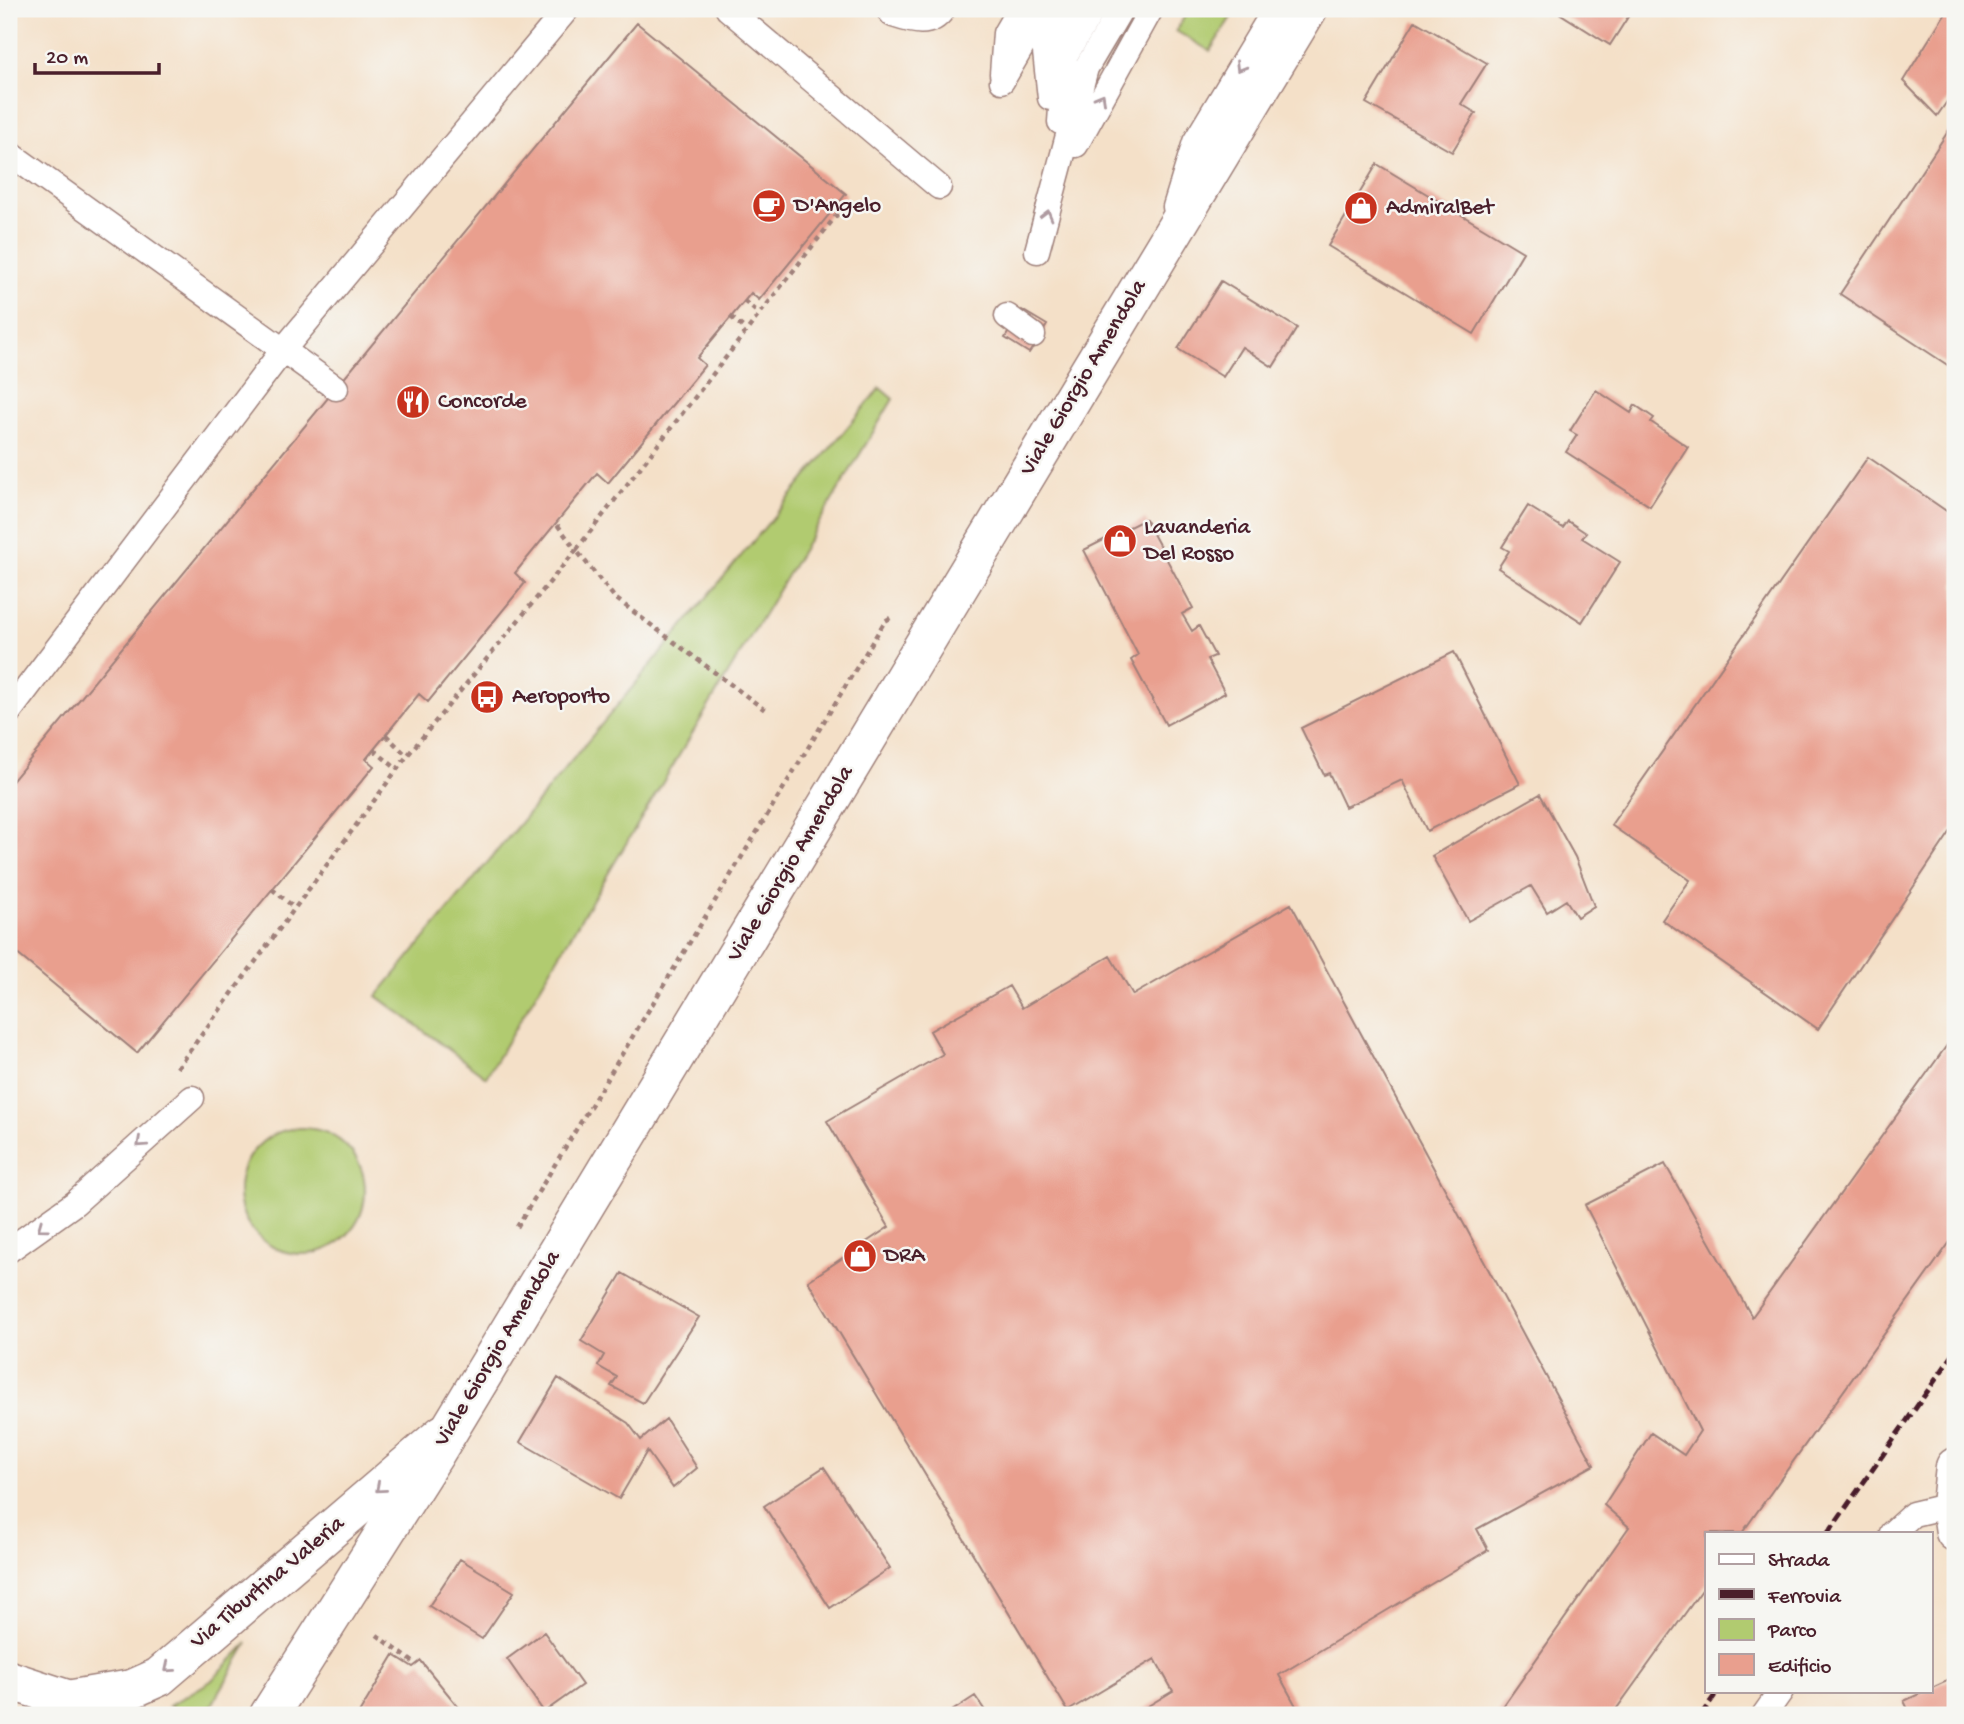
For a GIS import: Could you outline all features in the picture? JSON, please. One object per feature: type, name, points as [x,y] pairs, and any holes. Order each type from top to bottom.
[{"type":"main road","name":"Viale Giorgio Amendola","points":[[269,1715],[450,1428],[1308,9]]},
{"type":"main road","name":"Via Tiburtina Valeria","points":[[67,1700],[132,1689],[159,1677],[450,1428]]},
{"type":"main road","points":[[1953,1519],[1955,1467]]},
{"type":"main road","name":"Via Tiburtina Valeria","points":[[9,1680],[120,1715]]},
{"type":"lane","points":[[9,712],[283,350],[567,9]]},
{"type":"lane","points":[[728,9],[939,187]]},
{"type":"lane","points":[[888,9],[893,15],[915,22],[927,21],[943,9]]},
{"type":"lane","points":[[1020,9],[1005,21],[1002,81],[1044,9]]},
{"type":"lane","points":[[1057,179],[1045,52],[1071,9]]},
{"type":"lane","points":[[1057,179],[1065,57],[1093,9]]},
{"type":"lane","points":[[1037,251],[1086,68],[1121,9]]},
{"type":"lane","points":[[1057,179],[1151,9]]},
{"type":"lane","points":[[1162,250],[1195,142],[1275,9]]},
{"type":"lane","points":[[9,153],[336,388]]},
{"type":"lane","points":[[1007,316],[1033,335]]},
{"type":"lane","points":[[9,1250],[75,1203],[191,1098]]},
{"type":"lane","points":[[1893,1532],[1913,1514],[1953,1519]]},
{"type":"lane","points":[[1764,1715],[1780,1692]]},
{"type":"path","points":[[170,1077],[407,756],[576,550],[846,203]]},
{"type":"path","points":[[744,301],[759,314]]},
{"type":"path","points":[[731,317],[746,330]]},
{"type":"path","points":[[556,523],[615,598],[765,710]]},
{"type":"path","points":[[517,1227],[885,621],[897,614]]},
{"type":"path","points":[[386,735],[407,756]]},
{"type":"path","points":[[374,750],[397,769]]},
{"type":"path","points":[[272,889],[295,908]]},
{"type":"path","points":[[377,1635],[417,1665]]},
{"type":"green space","points":[[1189,9],[1236,9],[1210,51],[1176,31]]},
{"type":"green space","points":[[880,388],[893,399],[486,1077],[377,996]]},
{"type":"green space","points":[[302,1128],[326,1133],[346,1147],[360,1167],[365,1191],[360,1215],[346,1235],[326,1249],[302,1254],[278,1249],[258,1235],[244,1215],[239,1191],[244,1167],[258,1147],[278,1133]]},
{"type":"green space","points":[[248,1643],[206,1715],[185,1715],[169,1706],[211,1681]]},
{"type":"building","points":[[1553,9],[1633,9],[1610,45]]},
{"type":"building","points":[[1948,9],[1955,9],[1955,90],[1937,116],[1903,81]]},
{"type":"building","points":[[1415,21],[1487,63],[1461,104],[1476,113],[1452,152],[1366,103]]},
{"type":"building","points":[[637,23],[846,194],[759,300],[751,293],[697,358],[705,365],[608,483],[597,473],[515,573],[525,583],[428,702],[419,694],[366,759],[374,766],[137,1053],[9,947],[9,785]]},
{"type":"building","points":[[1955,121],[1955,370],[1840,294]]},
{"type":"building","points":[[1377,164],[1523,252],[1474,334],[1328,246]]},
{"type":"building","points":[[1221,281],[1297,328],[1273,367],[1242,347],[1223,377],[1178,349]]},
{"type":"building","points":[[1022,310],[1047,325],[1029,353],[1005,338]]},
{"type":"building","points":[[1596,390],[1631,413],[1635,405],[1654,418],[1651,422],[1688,447],[1650,506],[1566,452],[1577,435],[1570,431]]},
{"type":"building","points":[[1868,457],[1955,517],[1955,825],[1818,1029],[1662,920],[1690,880],[1611,825]]},
{"type":"building","points":[[1528,506],[1563,528],[1568,521],[1586,533],[1582,538],[1620,562],[1582,622],[1498,568],[1509,551],[1502,547]]},
{"type":"building","points":[[1145,519],[1193,608],[1182,614],[1192,631],[1199,626],[1215,656],[1207,659],[1225,693],[1166,725],[1131,660],[1138,655],[1084,550]]},
{"type":"building","points":[[1454,652],[1520,784],[1427,831],[1402,780],[1345,807],[1329,773],[1324,775],[1301,728]]},
{"type":"building","points":[[1540,794],[1575,857],[1594,906],[1577,917],[1566,900],[1547,912],[1531,886],[1468,921],[1432,856]]},
{"type":"building","points":[[1291,904],[1594,1465],[1477,1529],[1488,1550],[1279,1675],[1301,1715],[1133,1715],[1173,1691],[1155,1659],[1068,1711],[808,1281],[889,1227],[827,1121],[943,1054],[930,1031],[1009,986],[1022,1008],[1110,956],[1133,995]]},
{"type":"building","points":[[1955,1034],[1955,1235],[1743,1532],[1705,1532],[1705,1586],[1612,1715],[1497,1715],[1629,1527],[1604,1505],[1651,1433],[1684,1455],[1700,1431],[1585,1205],[1665,1164],[1752,1317]]},
{"type":"building","points":[[622,1273],[699,1317],[643,1403],[611,1386],[617,1377],[598,1366],[604,1355],[581,1341]]},
{"type":"building","points":[[558,1378],[628,1423],[641,1440],[666,1419],[697,1468],[673,1488],[647,1451],[619,1499],[520,1442]]},
{"type":"building","points":[[824,1467],[890,1568],[830,1608],[764,1506]]},
{"type":"building","points":[[460,1559],[514,1592],[482,1639],[429,1606]]},
{"type":"building","points":[[544,1632],[582,1685],[544,1712],[507,1659]]},
{"type":"building","points":[[394,1655],[413,1667],[421,1661],[465,1715],[358,1715]]},
{"type":"building","points":[[1949,1680],[1955,1693],[1955,1715],[1911,1715],[1904,1701],[1923,1692],[1932,1692],[1932,1688]]},
{"type":"building","points":[[975,1696],[988,1715],[946,1715]]},
{"type":"railway","points":[[1829,1532],[1955,1352]]},
{"type":"railway","points":[[1701,1715],[1717,1692]]},
{"type":"place","name":"D'Angelo","points":[[769,206]]},
{"type":"place","name":"AdmiralBet","points":[[1361,208]]},
{"type":"place","name":"Concorde","points":[[413,402]]},
{"type":"place","name":"Lavanderia Del Rosso","points":[[1120,541]]},
{"type":"place","name":"Aeroporto","points":[[487,697]]},
{"type":"place","name":"DRA","points":[[860,1256]]}]
